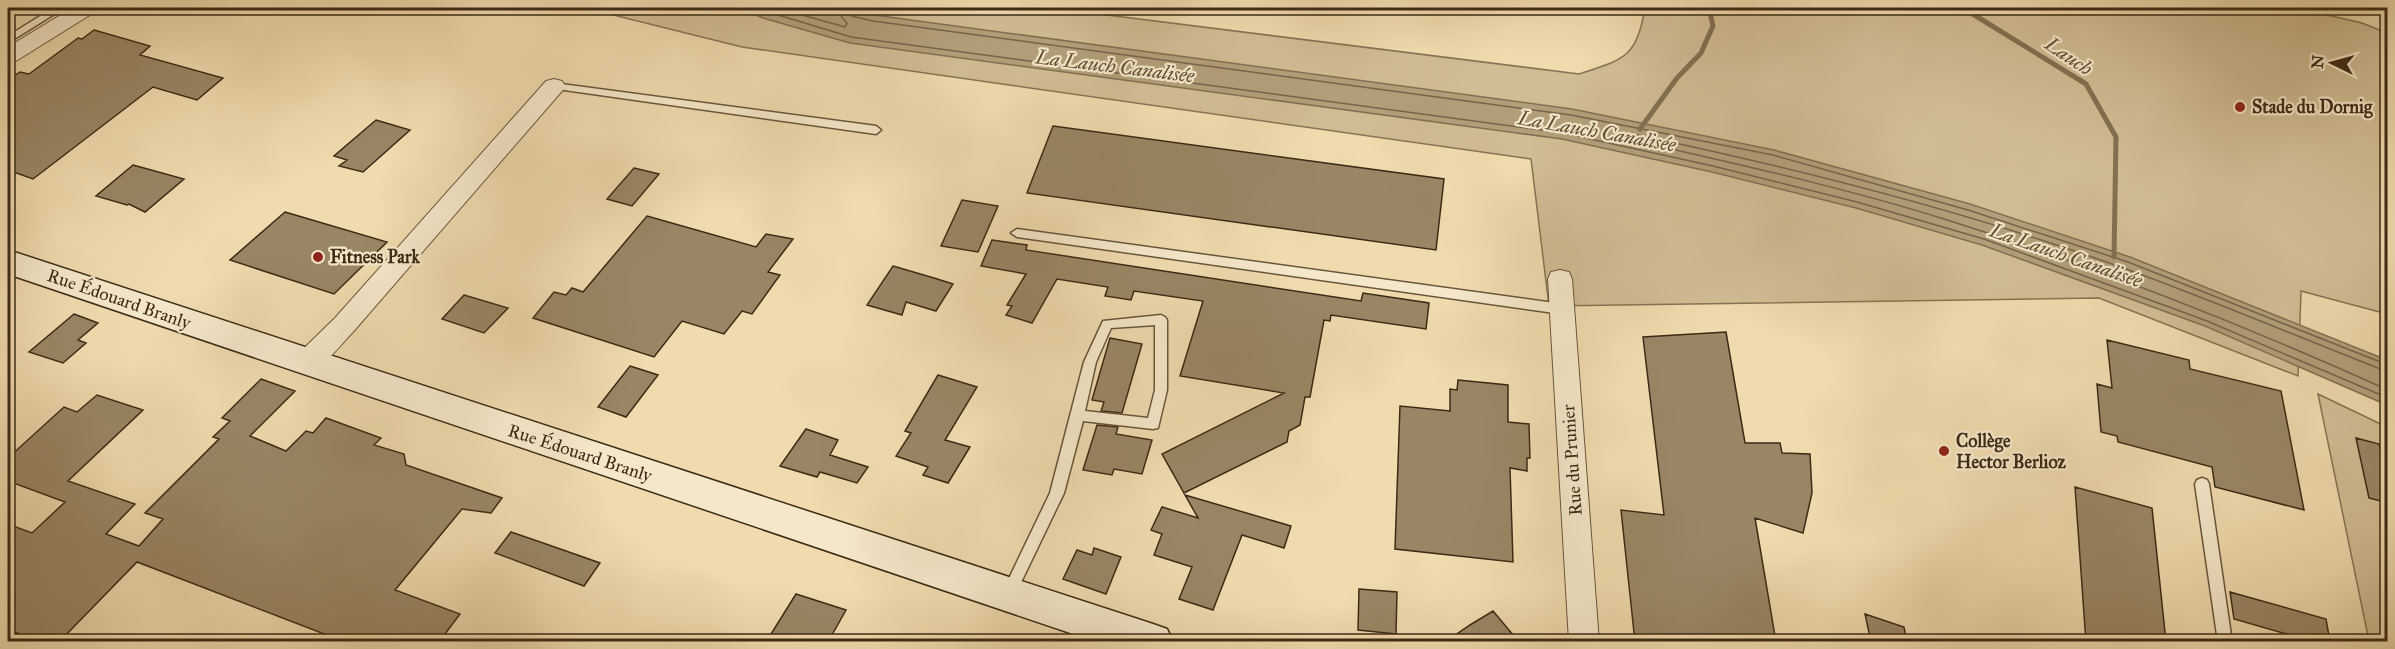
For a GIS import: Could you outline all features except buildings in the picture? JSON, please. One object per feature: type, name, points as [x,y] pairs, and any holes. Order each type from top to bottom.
[{"type":"street","points":[[8,56],[86,8]]},
{"type":"street","points":[[306,362],[344,325],[554,86]]},
{"type":"street","name":"Rue Édouard Branly","points":[[8,262],[1149,641]]},
{"type":"street","name":"Rue du Prunier","points":[[1560,279],[1584,642]]},
{"type":"lane","points":[[8,40],[59,8]]},
{"type":"lane","points":[[554,86],[876,130]]},
{"type":"lane","points":[[1017,233],[1562,309]]},
{"type":"lane","points":[[1008,594],[1057,493],[1090,363],[1107,324],[1161,321],[1161,390],[1153,424],[1078,415]]},
{"type":"lane","points":[[2202,484],[2225,642]]},
{"type":"shaded area","points":[[593,8],[740,8],[763,17],[781,8],[1051,8],[1579,74],[1618,60],[1626,54],[1637,37],[1645,8],[2297,8],[2362,23],[2387,33],[2387,314],[2301,291],[2298,376],[2099,298],[1549,306],[1531,159],[742,47],[593,10]]},
{"type":"shaded area","points":[[2318,394],[2387,427],[2387,641],[2369,641]]},
{"type":"water","name":"La Lauch Canalisée","points":[[740,8],[843,8],[874,15],[1572,109],[1774,150],[1970,204],[2130,257],[2387,360],[2387,405],[2205,326],[1982,245],[1856,208],[1712,172],[1562,139],[850,43],[763,18]]},
{"type":"waterway","name":"Lauch","points":[[1640,129],[1677,78],[1701,53],[1713,26],[1709,8]]},
{"type":"waterway","name":"Lauch","points":[[1963,8],[2086,84],[2116,137],[2114,257]]},
{"type":"place","name":"Stade du Dornig","points":[[2240,107]]},
{"type":"place","name":"Fitness Park","points":[[318,257]]},
{"type":"place","name":"Collège Hector Berlioz","points":[[1944,451]]}]
